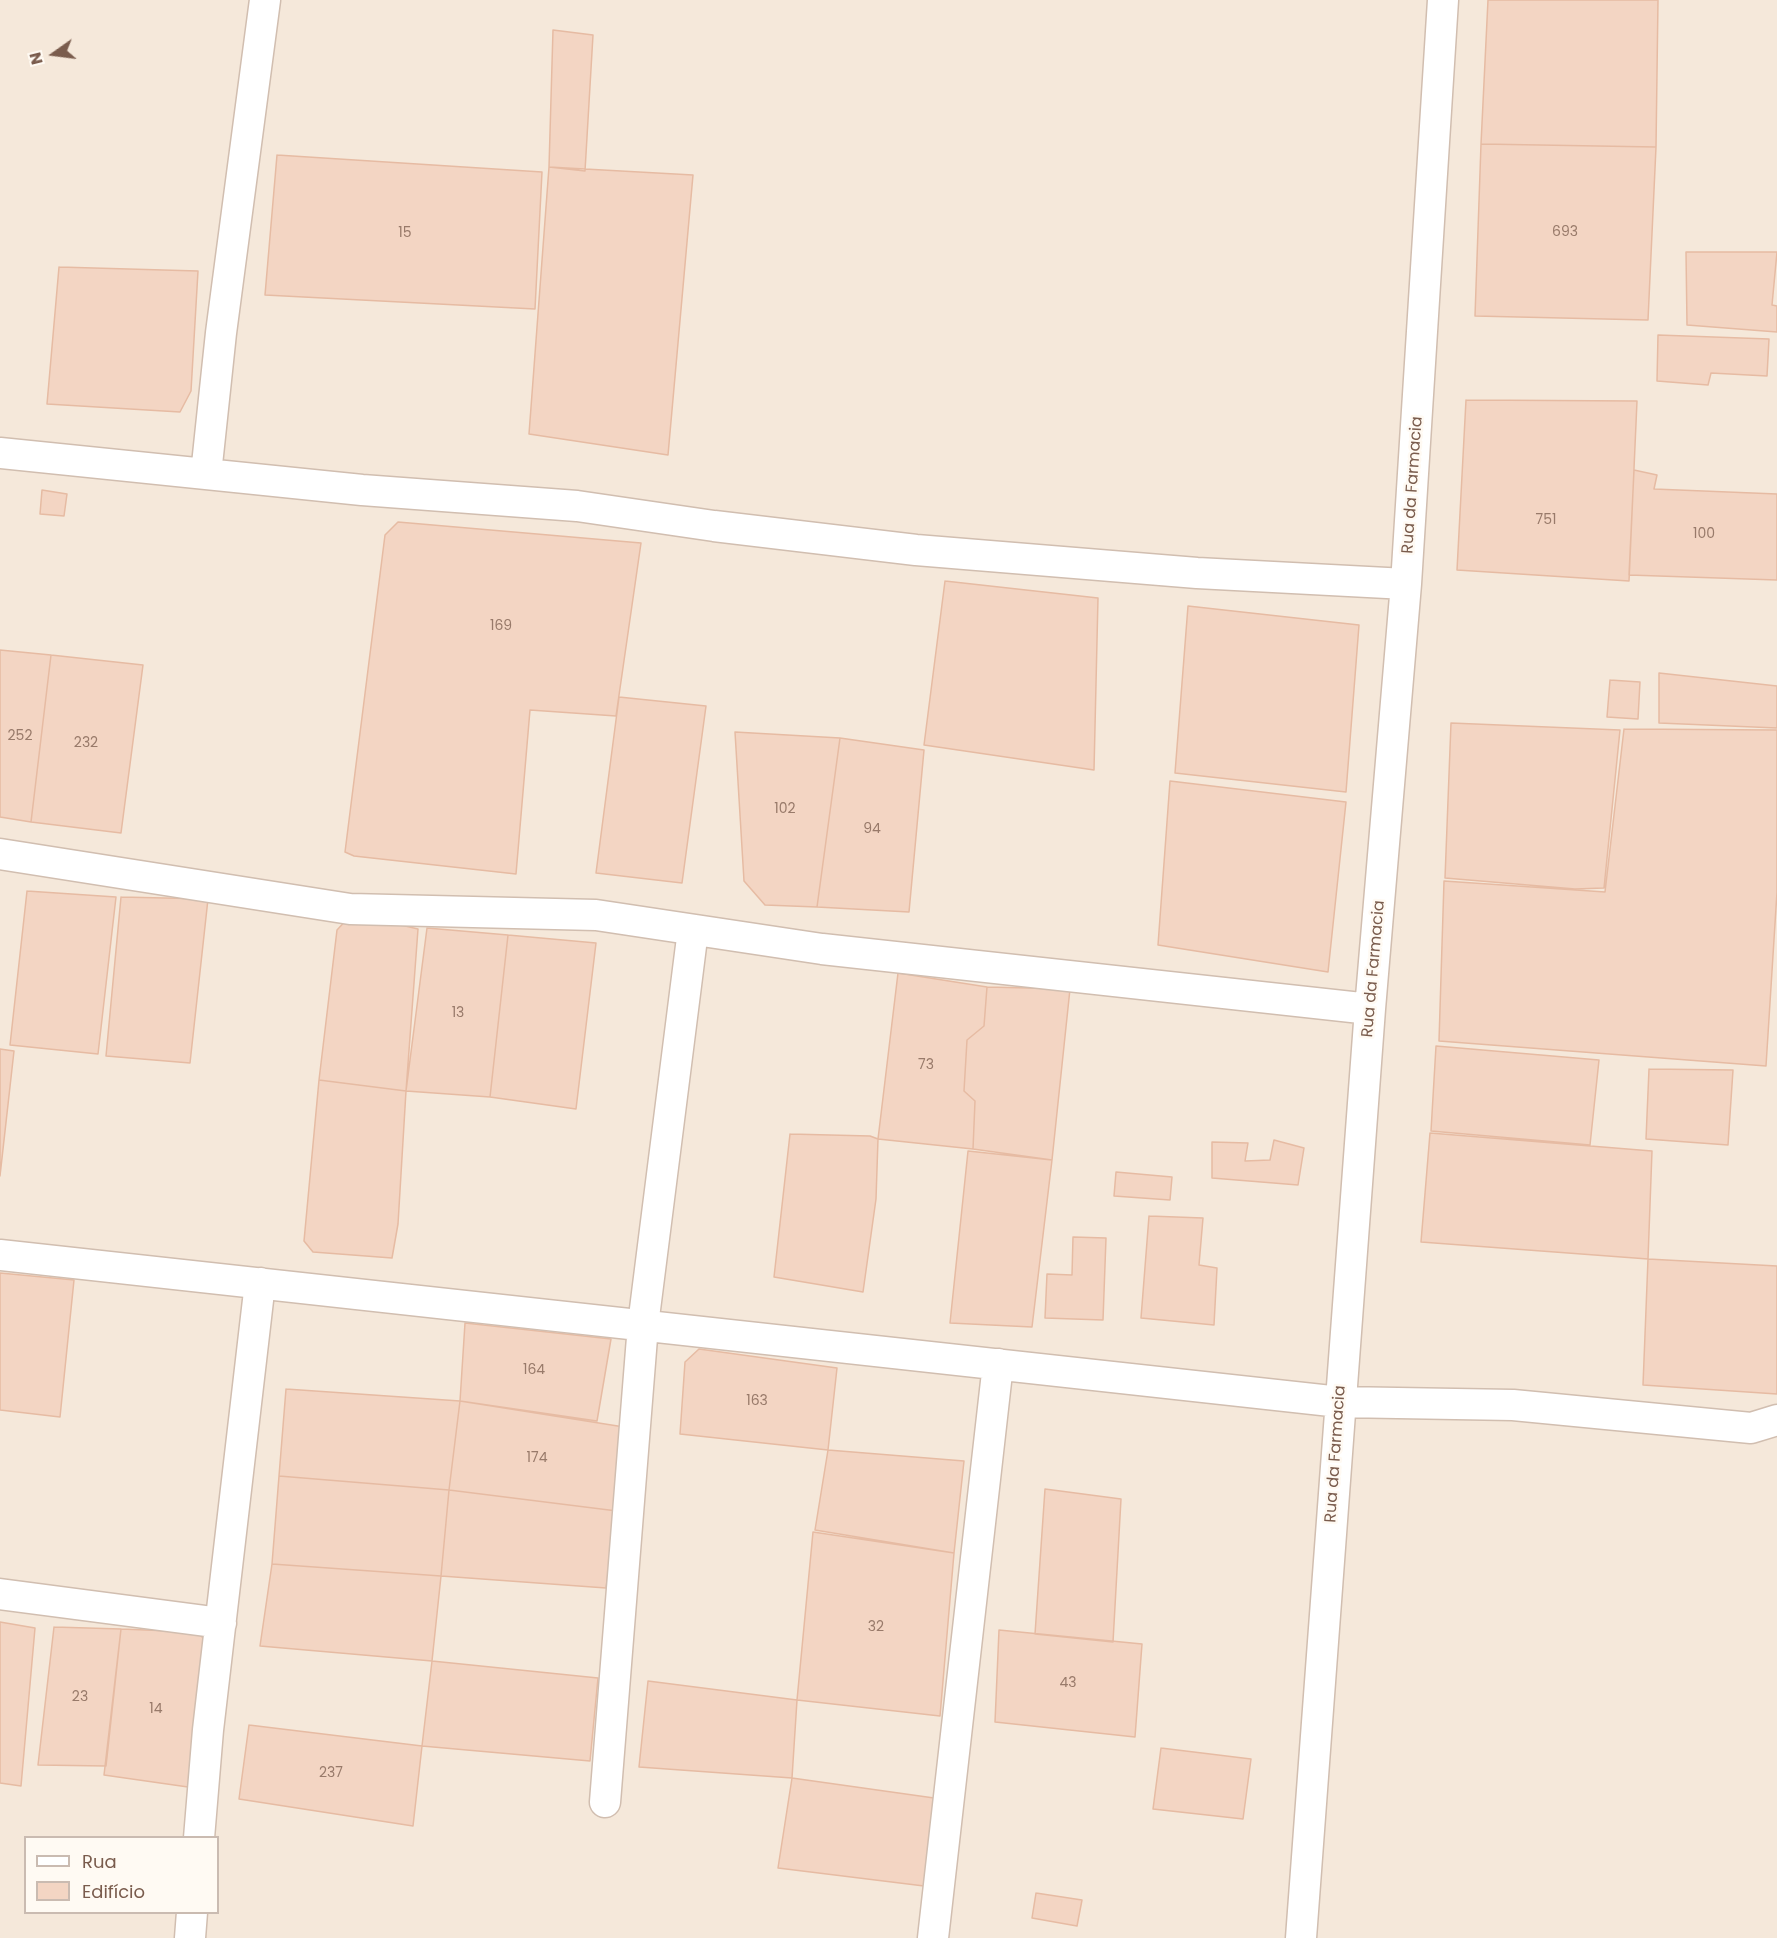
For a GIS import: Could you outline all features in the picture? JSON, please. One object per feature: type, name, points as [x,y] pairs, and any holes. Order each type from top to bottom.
[{"type":"street","points":[[206,474],[221,333],[264,0]]},
{"type":"street","name":"Rua da Farmacia","points":[[1301,1938],[1370,1009],[1406,584],[1443,0]]},
{"type":"street","points":[[0,453],[373,491],[577,506],[714,526],[916,550],[1197,573],[1406,584]]},
{"type":"street","points":[[0,854],[350,909],[596,915],[822,949],[1370,1009]]},
{"type":"street","points":[[605,1802],[644,1325],[693,930]]},
{"type":"street","points":[[0,1255],[1340,1402],[1514,1406],[1751,1428],[1777,1420]]},
{"type":"street","points":[[199,1836],[260,1283]]},
{"type":"street","points":[[933,1938],[998,1364]]},
{"type":"street","points":[[0,1594],[221,1623]]},
{"type":"street","points":[[190,1938],[192,1914]]},
{"type":"shaded area","points":[[0,0],[1777,0],[1777,1938],[0,1938]]},
{"type":"building","points":[[1488,0],[1658,0],[1656,147],[1481,144]]},
{"type":"building","points":[[553,30],[593,35],[585,171],[549,167]]},
{"type":"building","points":[[1481,144],[1656,147],[1648,320],[1475,316]]},
{"type":"building","points":[[277,155],[542,172],[535,309],[265,295]]},
{"type":"building","points":[[549,167],[693,175],[668,455],[529,434]]},
{"type":"building","points":[[1686,252],[1777,252],[1772,305],[1777,306],[1777,332],[1687,325]]},
{"type":"building","points":[[59,267],[198,271],[191,391],[180,412],[47,404]]},
{"type":"building","points":[[1658,335],[1769,339],[1767,376],[1711,373],[1708,385],[1657,381]]},
{"type":"building","points":[[1466,400],[1637,401],[1629,581],[1457,570]]},
{"type":"building","points":[[1634,470],[1657,475],[1654,489],[1777,494],[1777,580],[1629,575]]},
{"type":"building","points":[[42,490],[67,494],[64,516],[40,514]]},
{"type":"building","points":[[398,522],[641,543],[616,716],[530,710],[516,874],[354,856],[345,852],[385,535]]},
{"type":"building","points":[[945,581],[1098,598],[1094,770],[924,745]]},
{"type":"building","points":[[1188,606],[1359,625],[1346,792],[1175,773]]},
{"type":"building","points":[[0,650],[51,655],[31,822],[0,817]]},
{"type":"building","points":[[51,655],[143,665],[121,833],[31,822]]},
{"type":"building","points":[[1659,673],[1777,686],[1777,728],[1659,723]]},
{"type":"building","points":[[1610,680],[1640,682],[1638,719],[1607,717]]},
{"type":"building","points":[[619,697],[706,706],[682,883],[596,873]]},
{"type":"building","points":[[1451,723],[1620,730],[1604,888],[1575,889],[1445,878]]},
{"type":"building","points":[[1624,729],[1777,730],[1777,892],[1766,1066],[1439,1041],[1444,881],[1605,892]]},
{"type":"building","points":[[735,732],[840,738],[817,907],[765,905],[744,881]]},
{"type":"building","points":[[840,738],[924,750],[909,912],[817,907]]},
{"type":"building","points":[[1170,781],[1346,802],[1328,972],[1158,945]]},
{"type":"building","points":[[27,891],[116,897],[98,1054],[10,1045]]},
{"type":"building","points":[[121,897],[208,899],[190,1063],[106,1056]]},
{"type":"building","points":[[350,916],[418,929],[406,1091],[319,1080],[337,930]]},
{"type":"building","points":[[427,928],[508,935],[490,1097],[406,1091]]},
{"type":"building","points":[[508,935],[596,943],[576,1109],[490,1097]]},
{"type":"building","points":[[898,973],[987,987],[984,1026],[967,1040],[964,1091],[975,1101],[973,1149],[878,1139]]},
{"type":"building","points":[[987,987],[1070,989],[1052,1160],[973,1149],[975,1101],[964,1091],[967,1040],[984,1026]]},
{"type":"building","points":[[1436,1046],[1599,1060],[1590,1145],[1431,1131]]},
{"type":"building","points":[[0,1049],[14,1051],[0,1176]]},
{"type":"building","points":[[1649,1069],[1733,1070],[1728,1145],[1646,1139]]},
{"type":"building","points":[[319,1080],[406,1091],[398,1224],[392,1258],[313,1252],[304,1241]]},
{"type":"building","points":[[1430,1133],[1652,1151],[1648,1259],[1421,1242]]},
{"type":"building","points":[[790,1134],[870,1136],[878,1139],[876,1199],[863,1292],[774,1277]]},
{"type":"building","points":[[1274,1140],[1304,1148],[1298,1185],[1212,1178],[1212,1142],[1248,1143],[1245,1161],[1270,1160]]},
{"type":"building","points":[[968,1151],[1052,1160],[1032,1327],[950,1323]]},
{"type":"building","points":[[1116,1172],[1172,1177],[1170,1200],[1114,1196]]},
{"type":"building","points":[[1149,1216],[1203,1218],[1199,1265],[1217,1268],[1214,1325],[1141,1318]]},
{"type":"building","points":[[1073,1237],[1106,1238],[1103,1320],[1045,1318],[1047,1274],[1072,1275]]},
{"type":"building","points":[[1648,1259],[1777,1266],[1777,1394],[1643,1385]]},
{"type":"building","points":[[0,1273],[74,1280],[60,1417],[0,1410]]},
{"type":"building","points":[[465,1323],[611,1339],[597,1421],[460,1401]]},
{"type":"building","points":[[699,1349],[837,1368],[828,1450],[680,1434],[685,1362]]},
{"type":"building","points":[[286,1389],[460,1401],[449,1490],[279,1476]]},
{"type":"building","points":[[460,1401],[624,1427],[617,1511],[449,1490]]},
{"type":"building","points":[[828,1450],[964,1461],[954,1553],[815,1530]]},
{"type":"building","points":[[279,1476],[449,1490],[441,1576],[272,1564]]},
{"type":"building","points":[[1045,1489],[1121,1499],[1113,1642],[1035,1634]]},
{"type":"building","points":[[449,1490],[617,1511],[606,1588],[441,1576]]},
{"type":"building","points":[[813,1532],[954,1553],[940,1716],[797,1700]]},
{"type":"building","points":[[272,1564],[441,1576],[432,1661],[260,1646]]},
{"type":"building","points":[[0,1622],[35,1628],[21,1786],[0,1783]]},
{"type":"building","points":[[54,1627],[121,1629],[106,1766],[38,1765]]},
{"type":"building","points":[[121,1629],[195,1632],[209,1642],[188,1787],[104,1775]]},
{"type":"building","points":[[999,1630],[1142,1644],[1135,1737],[995,1722]]},
{"type":"building","points":[[432,1661],[598,1678],[590,1761],[422,1746]]},
{"type":"building","points":[[648,1681],[797,1700],[792,1778],[639,1767]]},
{"type":"building","points":[[249,1725],[422,1746],[413,1826],[239,1799]]},
{"type":"building","points":[[1161,1748],[1251,1759],[1243,1819],[1153,1809]]},
{"type":"building","points":[[792,1778],[934,1798],[924,1886],[778,1868]]},
{"type":"building","points":[[1036,1893],[1082,1900],[1077,1926],[1032,1918]]}]
